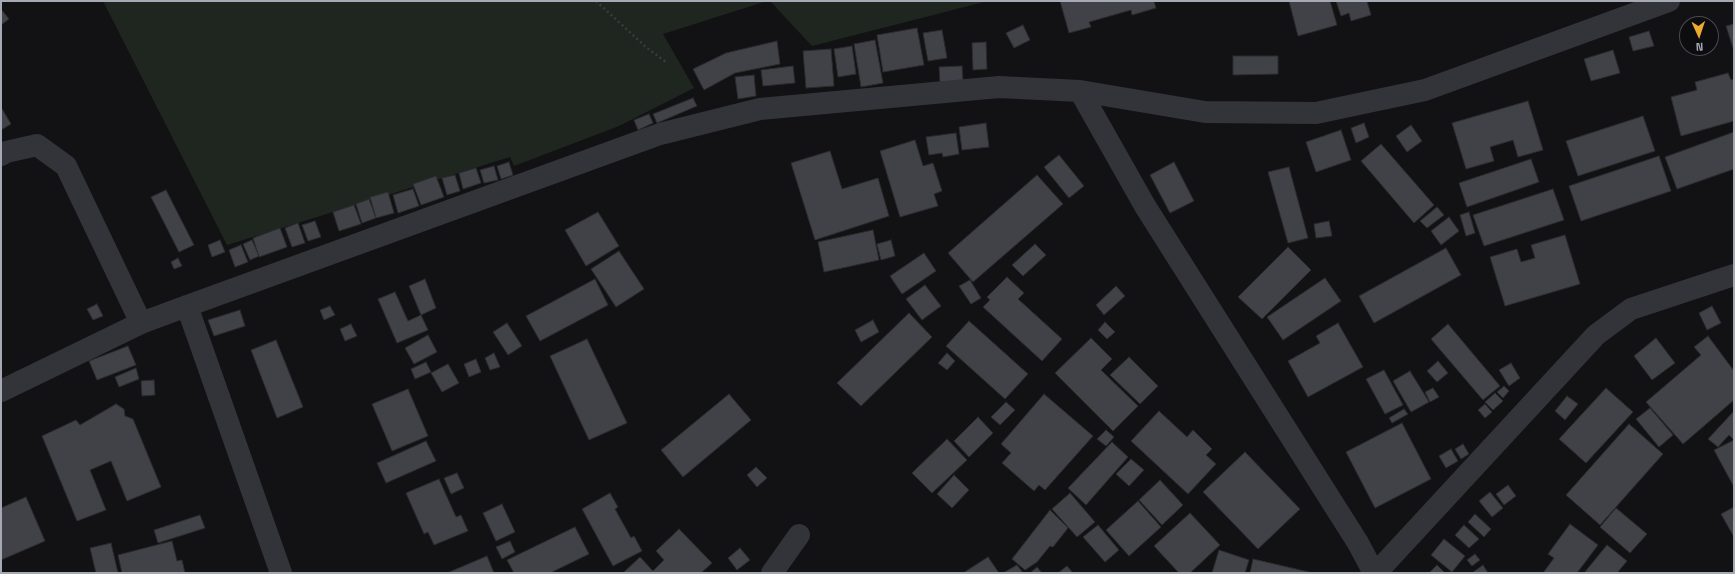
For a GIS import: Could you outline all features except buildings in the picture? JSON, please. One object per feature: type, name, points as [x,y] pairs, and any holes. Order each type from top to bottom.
[{"type":"street","points":[[1,391],[141,323],[660,134],[760,109],[999,87],[1080,91],[1205,112],[1316,113],[1425,90],[1669,1]]},
{"type":"street","points":[[1080,91],[1145,206],[1354,536],[1375,573],[1596,335],[1631,309],[1734,275]]},
{"type":"street","points":[[1,155],[6,152],[37,145],[66,166],[141,323]]},
{"type":"street","points":[[187,306],[281,573]]},
{"type":"street","points":[[772,573],[799,535]]},
{"type":"path","points":[[596,1],[647,48],[666,62]]},
{"type":"shaded area","points":[[103,1],[767,1],[663,34],[694,88],[619,126],[514,166],[510,157],[227,245]]},
{"type":"shaded area","points":[[770,1],[988,1],[812,46]]}]
